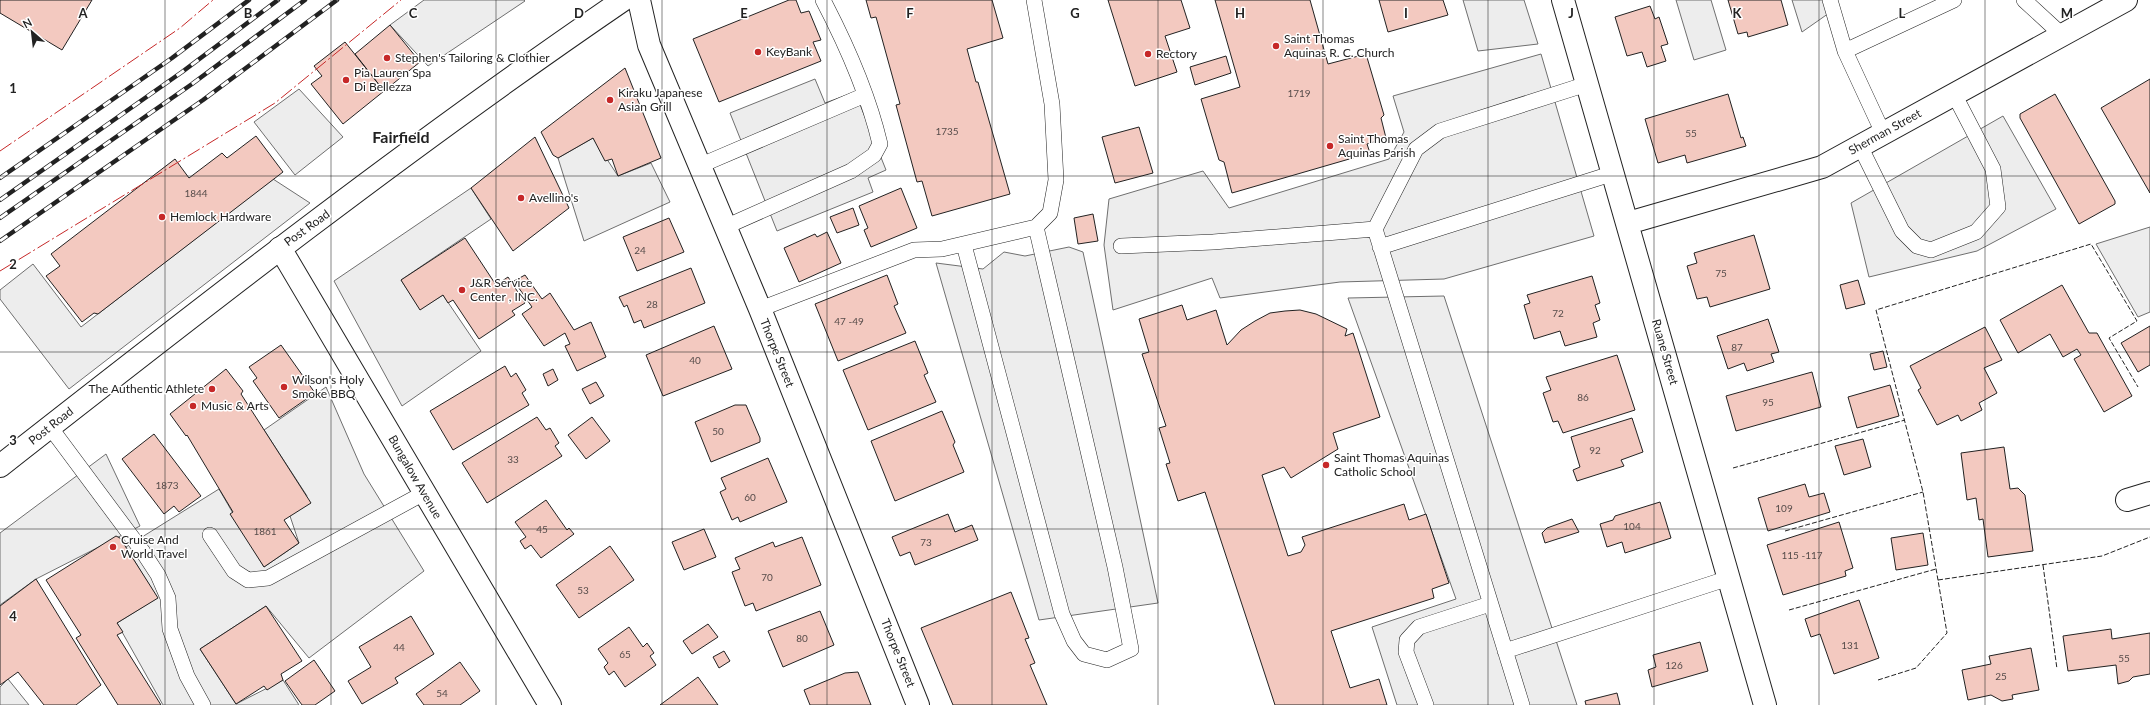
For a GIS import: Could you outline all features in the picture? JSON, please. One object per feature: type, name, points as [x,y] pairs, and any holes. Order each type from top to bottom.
[{"type":"street","name":"Post Road","points":[[0,466],[280,248],[563,41],[623,0]]},
{"type":"street","name":"Thorpe Street","points":[[639,0],[649,46],[760,309],[918,705]]},
{"type":"street","name":"Ruane Street","points":[[1563,0],[1614,173],[1765,705]]},
{"type":"street","name":"Sherman Street","points":[[1628,223],[1822,167],[2126,0]]},
{"type":"street","name":"Bungalow Avenue","points":[[280,248],[550,705]]},
{"type":"street","points":[[2127,500],[2150,494]]},
{"type":"lane","points":[[725,227],[851,171],[874,155],[880,144],[850,52],[823,0]]},
{"type":"lane","points":[[760,309],[914,250],[942,249],[964,245],[1036,227],[1050,213],[1056,180],[1052,104],[1034,0]]},
{"type":"lane","points":[[1830,0],[1845,51],[1882,133]]},
{"type":"lane","points":[[1845,51],[1954,0]]},
{"type":"lane","points":[[2024,0],[2062,35]]},
{"type":"lane","points":[[1522,705],[1374,228],[1416,149],[1440,131],[1587,84]]},
{"type":"lane","points":[[1860,146],[1902,231],[1917,246],[1931,250],[1976,232],[1998,207],[1993,169],[1954,94]]},
{"type":"lane","points":[[699,166],[865,95]]},
{"type":"lane","points":[[1380,247],[1614,173]]},
{"type":"lane","points":[[964,245],[1062,614],[1074,641],[1084,654],[1107,660],[1131,648],[1115,567],[1036,227]]},
{"type":"lane","points":[[1121,246],[1213,242],[1374,228]]},
{"type":"lane","points":[[50,427],[143,552],[158,575],[168,598],[173,636],[187,676],[203,705]]},
{"type":"lane","points":[[210,535],[234,571],[248,580],[268,578],[424,493]]},
{"type":"lane","points":[[1505,651],[1729,578]]},
{"type":"lane","points":[[1426,705],[1406,652],[1407,640],[1420,627],[1490,604]]},
{"type":"shaded area","points":[[424,0],[525,1],[428,66],[390,25]]},
{"type":"shaded area","points":[[1463,0],[1524,0],[1538,44],[1478,51]]},
{"type":"shaded area","points":[[1676,0],[1711,0],[1726,50],[1694,60]]},
{"type":"shaded area","points":[[1792,0],[1830,0],[1832,11],[1802,32]]},
{"type":"shaded area","points":[[1541,54],[1594,236],[1444,279],[1340,282],[1220,298],[1212,278],[1113,310],[1104,245],[1109,199],[1203,171],[1229,208],[1389,159],[1404,132],[1393,96]]},
{"type":"shaded area","points":[[815,79],[825,103],[855,92],[886,170],[868,178],[873,192],[777,231],[730,113]]},
{"type":"shaded area","points":[[299,89],[343,137],[295,175],[254,122]]},
{"type":"shaded area","points":[[2003,116],[2056,209],[1977,251],[1869,277],[1851,203]]},
{"type":"shaded area","points":[[593,138],[618,176],[651,163],[670,202],[584,241],[558,158]]},
{"type":"shaded area","points":[[273,179],[310,203],[69,389],[0,299],[0,290],[33,264],[81,327]]},
{"type":"shaded area","points":[[471,188],[491,219],[401,280],[420,309],[443,295],[481,351],[402,406],[334,281]]},
{"type":"shaded area","points":[[2150,227],[2150,312],[2138,317],[2096,244]]},
{"type":"shaded area","points":[[1069,247],[1083,252],[1158,603],[1039,620],[936,263],[983,269],[1004,252],[1025,256]]},
{"type":"shaded area","points":[[1444,296],[1577,705],[1397,705],[1372,627],[1456,599],[1348,298]]},
{"type":"shaded area","points":[[326,387],[364,474],[424,571],[309,658],[266,606],[200,649],[236,704],[283,680],[299,705],[163,705],[117,623],[157,598],[126,547],[219,489],[264,567],[299,543],[290,516],[307,496],[264,430]]},
{"type":"shaded area","points":[[106,454],[140,526],[36,579],[0,605],[0,533]]},
{"type":"shaded area","points":[[8,679],[29,705],[0,705],[0,687]]},
{"type":"building","points":[[0,0],[92,0],[62,50],[0,13]]},
{"type":"building","name":"KeyBank","points":[[789,0],[796,0],[801,13],[809,11],[821,40],[813,42],[821,61],[719,102],[693,39]]},
{"type":"building","points":[[866,0],[992,0],[1003,38],[967,49],[1010,194],[932,216],[922,181],[917,182],[896,105],[900,104],[876,17],[871,18]]},
{"type":"building","name":"Rectory","points":[[1108,0],[1181,0],[1190,28],[1165,36],[1177,72],[1135,86]]},
{"type":"building","points":[[1215,0],[1310,0],[1328,64],[1366,54],[1384,115],[1381,118],[1386,138],[1367,144],[1370,153],[1232,193],[1224,162],[1219,160],[1201,99],[1240,87]]},
{"type":"building","points":[[1379,0],[1443,0],[1448,15],[1388,32]]},
{"type":"building","points":[[1728,0],[1781,0],[1788,25],[1748,37],[1747,32],[1738,34]]},
{"type":"building","points":[[1650,6],[1655,19],[1659,17],[1668,44],[1661,46],[1666,61],[1647,67],[1642,52],[1627,56],[1615,17]]},
{"type":"building","name":"Stephen's Tailoring & Clothier","points":[[390,25],[420,62],[384,91],[355,54]]},
{"type":"building","name":"Pia Lauren Spa Di Bellezza","points":[[345,42],[384,91],[343,124],[311,84],[322,76],[314,66]]},
{"type":"building","points":[[1226,56],[1231,73],[1195,85],[1190,67]]},
{"type":"building","name":"Kiraku Japanese Asian Grill","points":[[625,68],[661,158],[618,176],[612,159],[605,161],[593,138],[558,158],[553,155],[541,132]]},
{"type":"building","points":[[2150,79],[2150,193],[2101,108]]},
{"type":"building","points":[[1728,94],[1741,138],[1743,137],[1746,146],[1687,163],[1685,155],[1658,163],[1645,119]]},
{"type":"building","points":[[2055,94],[2115,201],[2115,204],[2079,224],[2020,118],[2020,114]]},
{"type":"building","points":[[1139,127],[1153,173],[1115,183],[1102,137]]},
{"type":"building","name":"Hemlock Hardware","points":[[256,136],[283,172],[98,314],[94,313],[82,322],[46,276],[60,266],[51,254],[175,159],[189,178],[222,153],[227,158]]},
{"type":"building","name":"Avellino's","points":[[535,137],[569,208],[513,251],[471,188]]},
{"type":"building","points":[[901,188],[917,228],[871,247],[864,230],[868,228],[859,206]]},
{"type":"building","points":[[853,208],[859,225],[837,233],[830,217]]},
{"type":"building","points":[[1093,214],[1098,241],[1078,244],[1074,218]]},
{"type":"building","points":[[669,218],[684,252],[637,271],[623,237]]},
{"type":"building","points":[[827,232],[841,263],[799,282],[784,248],[815,234],[817,237]]},
{"type":"building","points":[[1754,235],[1770,289],[1710,307],[1707,297],[1697,299],[1687,266],[1697,263],[1694,253]]},
{"type":"building","name":"J&R Service Center , INC.","points":[[465,238],[496,285],[508,277],[525,303],[512,311],[515,315],[479,339],[453,300],[448,303],[443,295],[420,310],[401,280]]},
{"type":"building","points":[[691,268],[705,303],[644,328],[641,320],[634,323],[627,305],[624,307],[619,297]]},
{"type":"building","points":[[525,275],[542,299],[550,293],[574,330],[591,322],[606,357],[577,371],[565,346],[570,344],[565,333],[544,346],[522,314],[532,307],[514,281]]},
{"type":"building","points":[[887,275],[898,304],[894,306],[906,333],[838,361],[815,304]]},
{"type":"building","points":[[1592,276],[1600,303],[1595,305],[1600,320],[1593,323],[1597,337],[1565,346],[1560,331],[1534,339],[1524,305],[1530,303],[1527,295]]},
{"type":"building","points":[[1858,280],[1865,304],[1846,309],[1840,285]]},
{"type":"building","points":[[2062,285],[2089,333],[2097,333],[2132,396],[2104,412],[2074,359],[2081,355],[2077,349],[2063,357],[2050,334],[2018,353],[2000,320]]},
{"type":"building","points":[[1182,305],[1187,320],[1216,310],[1227,345],[1241,330],[1255,321],[1270,313],[1285,311],[1300,310],[1316,314],[1347,329],[1345,336],[1353,333],[1380,417],[1333,433],[1338,449],[1291,478],[1284,467],[1262,475],[1288,556],[1301,552],[1305,545],[1302,537],[1404,504],[1409,520],[1426,514],[1449,583],[1432,589],[1434,598],[1331,631],[1350,688],[1379,679],[1387,705],[1275,705],[1205,492],[1178,501],[1166,464],[1170,463],[1159,428],[1166,426],[1142,354],[1149,352],[1139,319]]},
{"type":"building","points":[[1768,319],[1779,352],[1771,354],[1774,362],[1747,371],[1744,363],[1728,369],[1717,336]]},
{"type":"building","points":[[714,326],[732,369],[663,396],[646,355]]},
{"type":"building","points":[[2150,326],[2150,365],[2138,372],[2121,343]]},
{"type":"building","points":[[1985,327],[2002,360],[1984,368],[1997,393],[1979,403],[1982,410],[1961,421],[1958,415],[1937,425],[1918,390],[1921,388],[1910,366]]},
{"type":"building","points":[[915,341],[928,373],[924,375],[936,402],[868,430],[843,370]]},
{"type":"building","name":"Wilson's Holy Smoke BBQ","points":[[281,345],[315,393],[279,418],[253,381],[257,378],[249,367]]},
{"type":"building","points":[[1883,351],[1887,367],[1874,370],[1870,354]]},
{"type":"building","points":[[1617,355],[1635,410],[1563,433],[1558,421],[1553,422],[1543,393],[1551,390],[1546,377]]},
{"type":"building","points":[[505,366],[511,377],[516,373],[526,390],[522,393],[529,405],[453,450],[430,411]]},
{"type":"building","points":[[226,369],[243,391],[241,394],[311,503],[284,520],[299,543],[264,567],[230,514],[233,512],[187,435],[186,436],[170,414]]},
{"type":"building","points":[[553,369],[558,380],[548,386],[543,374]]},
{"type":"building","points":[[1812,372],[1821,407],[1736,431],[1726,396]]},
{"type":"building","points":[[596,382],[604,396],[590,404],[582,389]]},
{"type":"building","points":[[1890,385],[1899,416],[1857,428],[1848,397]]},
{"type":"building","points":[[735,405],[746,405],[760,438],[760,442],[711,462],[695,422]]},
{"type":"building","points":[[942,411],[955,442],[953,445],[964,472],[895,501],[871,441]]},
{"type":"building","points":[[537,417],[546,430],[550,428],[559,443],[555,446],[562,456],[487,503],[462,463]]},
{"type":"building","points":[[592,417],[610,441],[586,459],[568,435]]},
{"type":"building","points":[[1632,418],[1643,452],[1621,460],[1624,466],[1577,481],[1573,470],[1580,467],[1571,437]]},
{"type":"building","points":[[154,434],[201,496],[179,512],[174,506],[164,514],[122,459]]},
{"type":"building","points":[[1863,439],[1871,467],[1844,475],[1835,446]]},
{"type":"building","points":[[2004,447],[2010,489],[2018,488],[2025,495],[2033,551],[1988,557],[1983,519],[1979,520],[1976,498],[1967,500],[1961,453]]},
{"type":"building","points":[[768,458],[787,502],[740,522],[738,517],[732,520],[720,492],[726,489],[721,478]]},
{"type":"building","points":[[1805,484],[1809,497],[1824,493],[1830,512],[1768,531],[1758,498]]},
{"type":"building","points":[[546,500],[567,530],[569,528],[574,534],[541,558],[531,545],[525,549],[520,541],[526,537],[515,522]]},
{"type":"building","points":[[1660,502],[1671,538],[1625,553],[1622,542],[1607,547],[1600,524],[1613,520],[1615,516]]},
{"type":"building","points":[[948,514],[955,532],[972,525],[978,540],[915,565],[910,552],[900,556],[892,537]]},
{"type":"building","points":[[1572,519],[1579,532],[1545,543],[1542,533],[1547,528]]},
{"type":"building","points":[[1839,522],[1853,568],[1845,571],[1846,576],[1783,595],[1767,545]]},
{"type":"building","points":[[704,529],[716,557],[684,570],[672,542]]},
{"type":"building","points":[[1923,533],[1928,565],[1896,570],[1891,538]]},
{"type":"building","points":[[116,536],[120,538],[158,598],[117,623],[123,632],[117,635],[161,705],[118,705],[76,638],[81,635],[46,580]]},
{"type":"building","points":[[802,537],[821,585],[756,611],[753,603],[745,606],[732,572],[740,569],[735,558],[773,542],[775,547]]},
{"type":"building","points":[[610,546],[634,580],[579,618],[556,585]]},
{"type":"building","points":[[36,579],[101,685],[76,705],[44,705],[18,672],[0,685],[0,606]]},
{"type":"building","points":[[1011,592],[1029,638],[1025,639],[1035,663],[1030,665],[1047,705],[953,705],[921,628]]},
{"type":"building","points":[[1859,600],[1879,658],[1834,674],[1820,634],[1811,637],[1805,619]]},
{"type":"building","points":[[266,606],[302,661],[281,674],[283,680],[267,690],[264,686],[236,704],[200,649]]},
{"type":"building","points":[[820,611],[834,645],[783,667],[768,631]]},
{"type":"building","points":[[411,616],[434,654],[395,678],[398,683],[362,704],[348,681],[371,667],[359,647]]},
{"type":"building","points":[[708,624],[718,637],[692,654],[683,641]]},
{"type":"building","points":[[629,627],[643,647],[647,643],[654,653],[650,656],[656,665],[625,687],[614,671],[609,675],[604,667],[608,663],[598,649]]},
{"type":"building","points":[[2111,629],[2112,639],[2150,633],[2150,674],[2133,677],[2129,681],[2118,684],[2116,665],[2068,671],[2063,636]]},
{"type":"building","points":[[1700,642],[1708,671],[1652,687],[1648,670],[1656,667],[1653,655]]},
{"type":"building","points":[[2031,648],[2039,690],[2012,695],[2013,699],[2002,701],[1991,695],[1968,700],[1962,670],[1991,664],[1989,656]]},
{"type":"building","points":[[724,651],[730,661],[719,668],[713,657]]},
{"type":"building","points":[[314,660],[335,691],[315,705],[302,705],[285,681]]},
{"type":"building","points":[[460,662],[480,691],[460,705],[424,705],[416,694]]},
{"type":"building","points":[[858,672],[871,705],[810,705],[804,690],[845,673]]},
{"type":"building","points":[[698,677],[718,705],[660,705]]},
{"type":"building","points":[[1617,693],[1620,705],[1586,705],[1585,701]]},
{"type":"railway","points":[[0,178],[172,58],[249,0]]},
{"type":"railway","points":[[0,200],[182,72],[278,0]]},
{"type":"railway","points":[[0,218],[192,84],[305,0]]},
{"type":"railway","points":[[0,241],[203,100],[337,0]]},
{"type":"fence","points":[[1878,680],[1916,668],[1947,633],[1923,492],[1876,310],[2091,244],[2137,321],[2109,338],[2138,387]]},
{"type":"fence","points":[[1733,468],[1905,420]]},
{"type":"fence","points":[[1785,531],[1923,492]]},
{"type":"fence","points":[[1938,580],[2102,556],[2150,537]]},
{"type":"fence","points":[[2043,565],[2057,669]]},
{"type":"fence","points":[[1789,610],[1936,569]]},
{"type":"power","points":[[0,151],[180,28],[213,0]]},
{"type":"power","points":[[0,271],[275,103],[401,0]]},
{"type":"place","name":"Saint Thomas Aquinas R. C. Church","points":[[1276,46]]},
{"type":"place","name":"KeyBank","points":[[758,52]]},
{"type":"place","name":"Rectory","points":[[1148,54]]},
{"type":"place","name":"Stephen's Tailoring & Clothier","points":[[387,58]]},
{"type":"place","name":"Pia Lauren Spa Di Bellezza","points":[[346,80]]},
{"type":"place","name":"Kiraku Japanese Asian Grill","points":[[610,100]]},
{"type":"place","name":"Saint Thomas Aquinas Parish","points":[[1330,146]]},
{"type":"place","name":"Avellino's","points":[[521,198]]},
{"type":"place","name":"Hemlock Hardware","points":[[162,217]]},
{"type":"place","name":"J&R Service Center , INC.","points":[[462,290]]},
{"type":"place","name":"Wilson's Holy Smoke BBQ","points":[[284,387]]},
{"type":"place","name":"The Authentic Athlete","points":[[212,389]]},
{"type":"place","name":"Music & Arts","points":[[193,406]]},
{"type":"place","name":"Saint Thomas Aquinas Catholic School","points":[[1326,465]]},
{"type":"place","name":"Cruise And World Travel","points":[[113,547]]},
{"type":"district","name":"Fairfield","points":[[401,137]]}]
